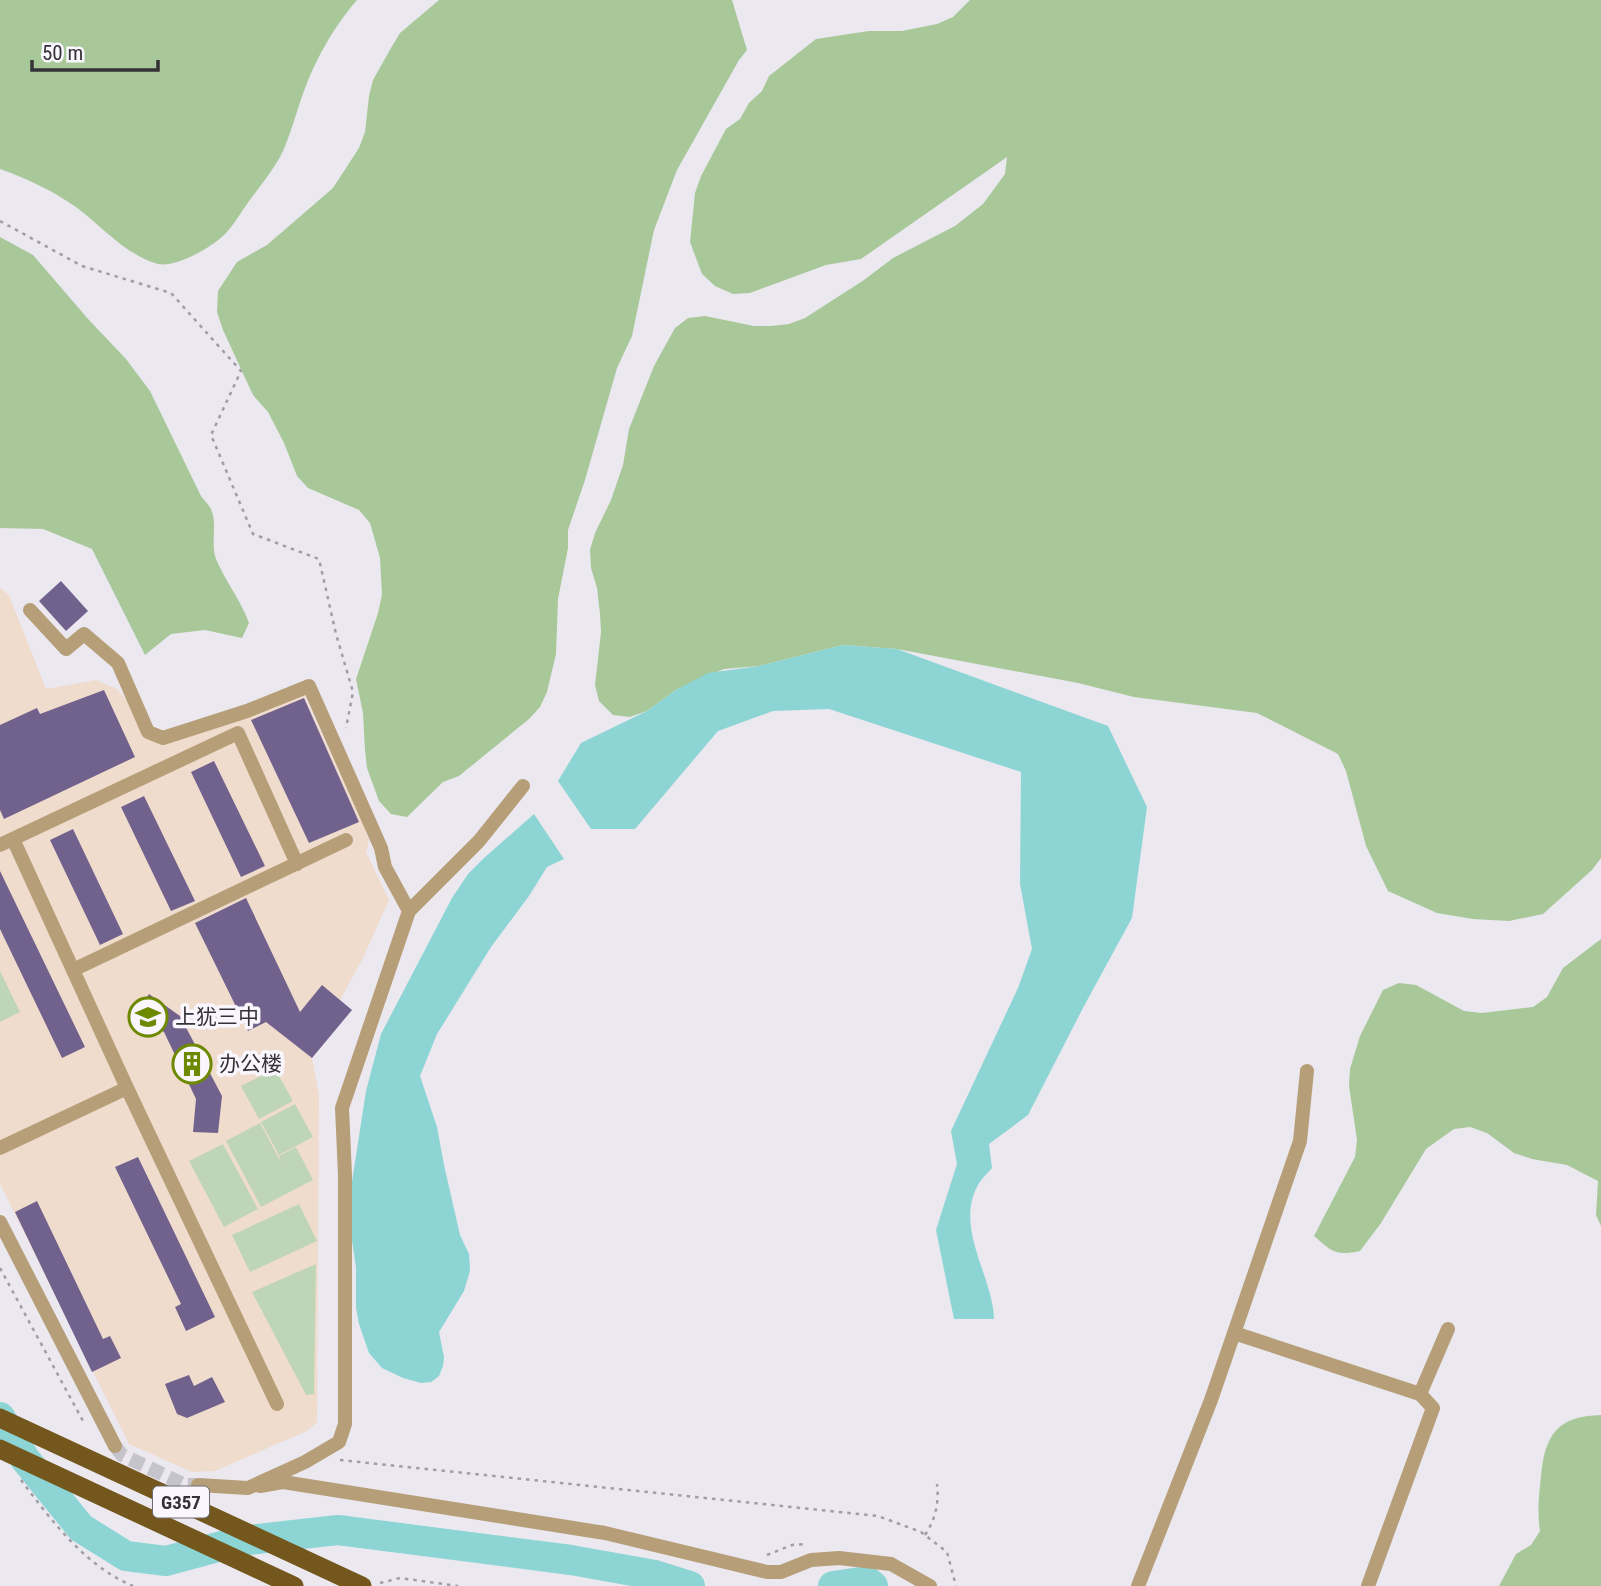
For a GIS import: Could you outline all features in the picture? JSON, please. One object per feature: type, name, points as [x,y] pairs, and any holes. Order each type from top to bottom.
[{"type":"highway","name":"G357","points":[[0,1418],[370,1585]]},
{"type":"highway","name":"G357","points":[[0,1449],[294,1586]]},
{"type":"street","points":[[30,610],[66,649],[84,634],[118,663],[148,732],[163,738],[247,711],[309,686],[381,848],[385,867],[409,911]]},
{"type":"street","points":[[277,1404],[73,970],[6,842],[238,733],[297,864]]},
{"type":"street","points":[[248,1488],[305,1462],[339,1442],[345,1423],[345,1175],[342,1108],[409,911],[478,841],[523,786]]},
{"type":"street","points":[[73,970],[346,840]]},
{"type":"street","points":[[1138,1586],[1211,1400],[1300,1141],[1307,1070]]},
{"type":"street","points":[[0,1148],[127,1088]]},
{"type":"street","points":[[0,1222],[115,1446]]},
{"type":"street","points":[[1420,1394],[1448,1329]]},
{"type":"street","points":[[1234,1333],[1420,1394],[1433,1408],[1368,1586]]},
{"type":"street","points":[[198,1485],[248,1488],[283,1482],[592,1531],[767,1572],[781,1572],[810,1560],[839,1558],[891,1564],[930,1586]]},
{"type":"path","points":[[0,221],[82,266],[171,293],[241,371],[211,435],[253,534],[319,559],[336,634],[353,692],[340,757]]},
{"type":"path","points":[[0,1268],[86,1427]]},
{"type":"path","points":[[340,1460],[878,1516],[925,1535],[947,1552],[956,1586]]},
{"type":"path","points":[[19,1477],[42,1508],[78,1548],[118,1579],[133,1586]]},
{"type":"path","points":[[925,1535],[933,1524],[939,1501],[937,1484]]},
{"type":"path","points":[[370,1585],[400,1578],[458,1586]]},
{"type":"shaded area","name":"上犹三中","points":[[0,588],[9,595],[46,689],[96,680],[117,689],[132,706],[146,735],[303,693],[362,821],[369,840],[366,852],[389,900],[364,956],[340,1000],[322,986],[312,1058],[319,1095],[317,1422],[307,1431],[215,1471],[192,1472],[129,1444],[0,1184]]},
{"type":"green space","points":[[0,0],[357,0],[338,25],[317,61],[279,158],[234,224],[219,239],[184,260],[158,264],[135,254],[67,201],[39,185],[0,169]]},
{"type":"green space","points":[[439,0],[732,0],[747,50],[677,170],[654,230],[632,336],[617,368],[568,530],[568,548],[558,599],[556,654],[547,692],[540,707],[529,719],[459,776],[443,782],[407,817],[391,814],[379,801],[367,768],[363,713],[356,679],[382,595],[380,558],[370,523],[359,510],[308,488],[297,476],[268,412],[253,395],[217,312],[218,291],[237,262],[267,245],[333,188],[359,148],[365,132],[373,80],[391,48],[400,33]]},
{"type":"green space","points":[[970,0],[1601,0],[1601,858],[1592,870],[1543,914],[1509,921],[1473,919],[1437,913],[1388,891],[1366,846],[1346,771],[1338,754],[1257,713],[1134,697],[1078,683],[897,649],[843,645],[759,666],[724,669],[676,690],[647,711],[630,717],[613,715],[599,701],[595,685],[601,632],[600,614],[590,550],[623,465],[629,429],[654,366],[675,328],[688,318],[705,316],[754,326],[789,324],[805,318],[893,258],[955,226],[983,204],[1005,174],[1007,157],[861,259],[826,265],[750,293],[733,294],[715,286],[702,274],[690,242],[695,193],[701,176],[726,129],[740,119],[749,103],[762,91],[769,76],[816,39],[869,31],[902,31],[937,24],[953,17]]},
{"type":"green space","points":[[0,237],[33,255],[126,359],[150,391],[201,496],[211,509],[216,559],[249,623],[242,638],[205,630],[171,634],[145,655],[92,549],[43,529],[0,528]]},
{"type":"green space","points":[[1601,939],[1601,1226],[1596,1215],[1598,1181],[1567,1165],[1514,1153],[1487,1133],[1470,1127],[1454,1129],[1426,1149],[1381,1223],[1360,1251],[1335,1251],[1314,1236],[1355,1157],[1357,1140],[1349,1086],[1350,1069],[1360,1036],[1383,990],[1399,983],[1416,985],[1464,1011],[1482,1013],[1533,1007],[1547,997],[1563,968]]},
{"type":"green space","points":[[0,971],[20,1012],[0,1022]]},
{"type":"green space","points":[[275,1069],[293,1101],[259,1119],[241,1086]]},
{"type":"green space","points":[[295,1104],[313,1137],[279,1155],[261,1122]]},
{"type":"green space","points":[[260,1123],[281,1162],[279,1156],[296,1147],[313,1180],[261,1207],[226,1141]]},
{"type":"green space","points":[[223,1144],[258,1209],[224,1227],[189,1161]]},
{"type":"green space","points":[[299,1204],[317,1241],[250,1272],[232,1235]]},
{"type":"green space","points":[[316,1264],[314,1394],[306,1395],[252,1292]]},
{"type":"green space","points":[[1601,1415],[1601,1586],[1499,1586],[1516,1554],[1531,1545],[1540,1531],[1538,1510],[1541,1476],[1550,1439],[1556,1430],[1574,1419]]},
{"type":"water","points":[[843,645],[897,649],[1108,726],[1147,807],[1132,918],[1028,1115],[989,1144],[992,1168],[979,1183],[972,1201],[970,1218],[994,1319],[954,1319],[936,1230],[957,1164],[951,1131],[1018,988],[1032,949],[1020,884],[1021,772],[829,709],[773,711],[718,731],[635,829],[591,829],[558,781],[581,743],[647,711],[676,690],[708,673],[759,666]]},
{"type":"water","points":[[534,814],[564,859],[547,867],[491,947],[437,1034],[420,1076],[437,1127],[460,1235],[469,1254],[470,1271],[464,1291],[439,1332],[444,1357],[439,1376],[431,1382],[421,1383],[382,1368],[369,1353],[359,1324],[351,1234],[351,1188],[366,1091],[381,1034],[452,898],[468,874]]},
{"type":"building","points":[[61,581],[88,611],[66,631],[39,601]]},
{"type":"building","points":[[104,690],[135,757],[4,819],[0,810],[0,725],[37,708],[40,714]]},
{"type":"building","points":[[304,698],[359,822],[309,843],[251,720]]},
{"type":"building","points":[[214,761],[265,866],[241,877],[191,772]]},
{"type":"building","points":[[144,796],[195,901],[171,911],[121,807]]},
{"type":"building","points":[[73,829],[123,934],[100,945],[50,840]]},
{"type":"building","points":[[0,871],[85,1047],[62,1058],[0,929]]},
{"type":"building","points":[[246,898],[300,1012],[322,985],[352,1010],[312,1058],[266,1022],[248,1031],[195,923]]},
{"type":"building","name":"办公楼","points":[[149,994],[180,1016],[222,1096],[218,1133],[193,1132],[196,1099],[164,1032],[136,1015]]},
{"type":"building","points":[[138,1157],[215,1317],[186,1331],[175,1307],[181,1304],[115,1167]]},
{"type":"building","points":[[37,1201],[103,1339],[110,1336],[121,1358],[92,1372],[15,1212]]},
{"type":"building","points":[[189,1375],[194,1386],[212,1377],[225,1402],[187,1418],[177,1414],[165,1384]]},
{"type":"waterway","points":[[0,1417],[25,1459],[81,1528],[126,1556],[166,1561],[240,1541],[338,1530],[571,1560],[655,1575],[690,1586]]},
{"type":"waterway","points":[[833,1586],[867,1581],[873,1586]]},
{"type":"tunnel","points":[[115,1446],[122,1455],[185,1485],[198,1485]]},
{"type":"place","name":"上犹三中","points":[[148,1017]]},
{"type":"place","name":"办公楼","points":[[192,1064]]}]
